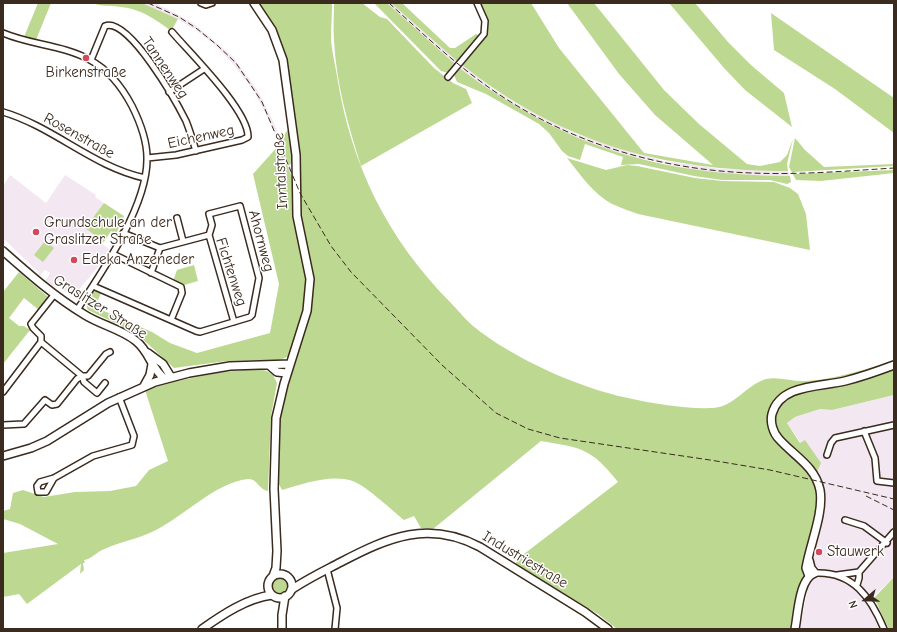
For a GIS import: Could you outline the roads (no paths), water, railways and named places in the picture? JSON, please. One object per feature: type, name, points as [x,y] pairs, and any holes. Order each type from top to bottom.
[{"type":"street","points":[[201,3],[206,5],[212,3]]},
{"type":"street","name":"Inntalstraße","points":[[254,3],[269,24],[279,47],[284,68],[296,167],[296,206],[310,278],[307,311],[287,373],[276,418],[274,489],[277,551]]},
{"type":"street","points":[[448,77],[484,34],[485,21],[477,3]]},
{"type":"street","name":"Tannenweg","points":[[91,60],[105,26],[114,27],[124,32],[144,53],[169,92],[185,120],[196,151]]},
{"type":"street","name":"Eichenweg","points":[[147,158],[196,151],[242,140],[248,135],[230,100],[172,32]]},
{"type":"street","points":[[3,34],[72,53],[91,60],[112,76],[125,93],[142,130],[147,158],[145,178],[137,202],[113,254],[77,310]]},
{"type":"street","points":[[169,92],[204,69]]},
{"type":"street","name":"Rosenstraße","points":[[3,112],[39,126],[113,168],[145,178]]},
{"type":"street","name":"Ahornweg","points":[[209,235],[212,225],[209,214],[240,206],[259,283],[251,316],[234,322]]},
{"type":"street","points":[[177,218],[183,241]]},
{"type":"street","points":[[123,233],[160,248],[151,273]]},
{"type":"street","name":"Fichtenweg","points":[[93,286],[200,332],[234,322],[209,235],[160,248]]},
{"type":"street","name":"Graslitzer Straße","points":[[3,251],[54,295],[92,320],[130,337],[163,364],[168,378]]},
{"type":"street","points":[[113,254],[182,289],[171,320]]},
{"type":"street","points":[[3,392],[41,342],[41,336],[33,328],[32,324],[54,295]]},
{"type":"street","points":[[41,342],[82,376],[84,382],[97,392],[105,383]]},
{"type":"street","points":[[3,425],[24,424],[45,400],[52,405],[57,404],[77,379],[82,376],[88,376],[106,354],[110,352]]},
{"type":"street","name":"Graslitzer Straße","points":[[148,353],[157,373],[168,378]]},
{"type":"street","points":[[144,386],[150,375],[152,363]]},
{"type":"street","points":[[3,456],[31,448],[51,439],[119,397],[144,386],[168,378],[230,366],[269,365],[282,363],[290,364]]},
{"type":"street","points":[[269,365],[277,372],[284,384]]},
{"type":"street","points":[[894,365],[842,382],[797,390],[784,396],[774,406],[771,420],[776,435],[812,470],[819,489],[820,504],[806,568],[812,575],[835,575],[859,572],[887,543],[894,532]]},
{"type":"street","points":[[277,372],[287,373]]},
{"type":"street","points":[[54,478],[93,456],[132,445],[134,436],[119,397]]},
{"type":"street","points":[[827,456],[831,443],[836,438],[894,425]]},
{"type":"street","points":[[864,432],[875,458],[876,481],[894,483]]},
{"type":"street","points":[[846,520],[864,526],[887,543]]},
{"type":"street","name":"Industriestraße","points":[[291,590],[327,569],[376,544],[398,536],[419,534],[450,536],[474,544],[485,550],[608,629]]},
{"type":"street","points":[[255,599],[284,596],[291,590],[290,580],[284,575],[280,568],[277,551]]},
{"type":"street","points":[[202,629],[255,599],[268,586],[276,568],[277,551]]},
{"type":"street","points":[[327,569],[337,608],[335,629]]},
{"type":"street","points":[[857,585],[859,581],[859,572]]},
{"type":"street","points":[[273,576],[284,575]]},
{"type":"street","points":[[795,629],[803,587],[812,575]]},
{"type":"street","points":[[835,575],[857,585],[869,598],[884,629]]},
{"type":"street","name":"Industriestraße","points":[[290,580],[297,582],[309,579]]},
{"type":"street","points":[[268,586],[282,615]]},
{"type":"street","points":[[282,629],[284,596]]},
{"type":"railway","points":[[148,3],[179,17],[196,28],[236,63],[262,102],[300,193],[331,246],[351,272],[442,365],[496,413],[528,429],[560,438],[770,470],[894,499]]},
{"type":"railway","points":[[389,3],[426,37],[477,79],[520,108],[582,138],[615,150],[649,159],[717,171],[752,173],[805,173],[894,168]]},
{"type":"railway","points":[[866,496],[894,510]]},
{"type":"place","name":"Birkenstraße","points":[[86,58]]},
{"type":"place","name":"Grundschule an der Graslitzer Straße","points":[[36,232]]},
{"type":"place","name":"Edeka Anzeneder","points":[[74,260]]},
{"type":"place","name":"Stauwerk","points":[[819,552]]}]
